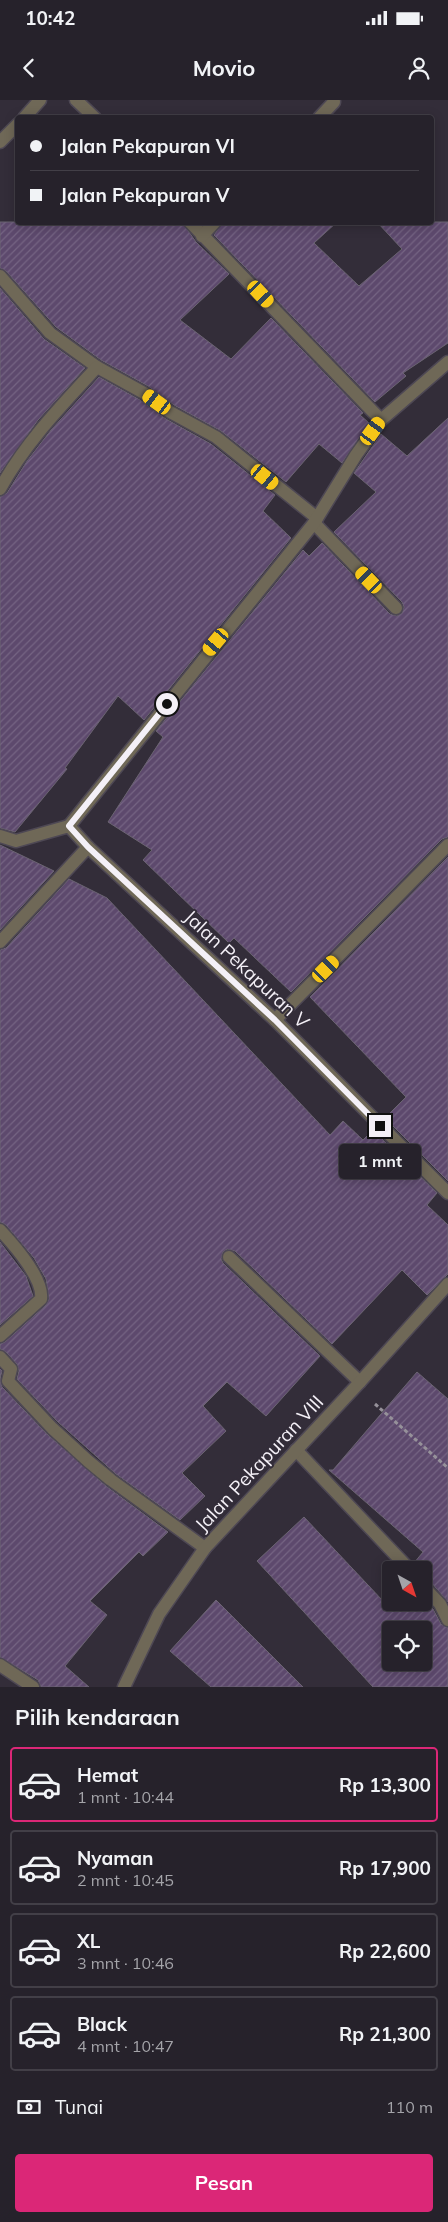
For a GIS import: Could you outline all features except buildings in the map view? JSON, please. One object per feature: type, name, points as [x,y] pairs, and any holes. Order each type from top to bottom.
[{"type":"street","points":[[27,115],[40,100]]},
{"type":"street","points":[[76,100],[92,115]]},
{"type":"street","points":[[322,115],[334,102]]},
{"type":"street","points":[[0,142],[15,127]]},
{"type":"street","points":[[193,225],[248,280],[381,420]]},
{"type":"street","points":[[202,236],[212,225]]},
{"type":"street","points":[[1,279],[50,333],[97,367],[144,393],[170,412],[216,437],[316,520],[396,608]]},
{"type":"street","points":[[0,836],[16,841],[69,826],[316,520],[356,455],[381,420],[448,362]]},
{"type":"street","points":[[0,489],[12,467],[56,411],[97,367]]},
{"type":"street","name":"Jalan Pekapuran V","points":[[69,826],[88,847],[275,1020],[448,1193]]},
{"type":"street","points":[[275,1020],[448,845]]},
{"type":"street","points":[[0,942],[88,847]]},
{"type":"street","points":[[0,1230],[23,1254],[42,1291],[41,1300],[0,1336]]},
{"type":"street","points":[[229,1257],[360,1382]]},
{"type":"street","name":"Jalan Pekapuran VIII","points":[[124,1687],[159,1614],[205,1548],[360,1382],[448,1284]]},
{"type":"street","points":[[0,1357],[11,1369],[8,1381],[52,1428],[111,1480],[205,1548]]},
{"type":"street","points":[[296,1450],[401,1561]]},
{"type":"street","points":[[432,1596],[440,1604],[448,1620]]},
{"type":"street","points":[[0,1665],[33,1687]]},
{"type":"path","points":[[376,1405],[448,1468]]},
{"type":"route","points":[[167,704],[69,826],[88,847],[275,1020],[380,1126]]}]
